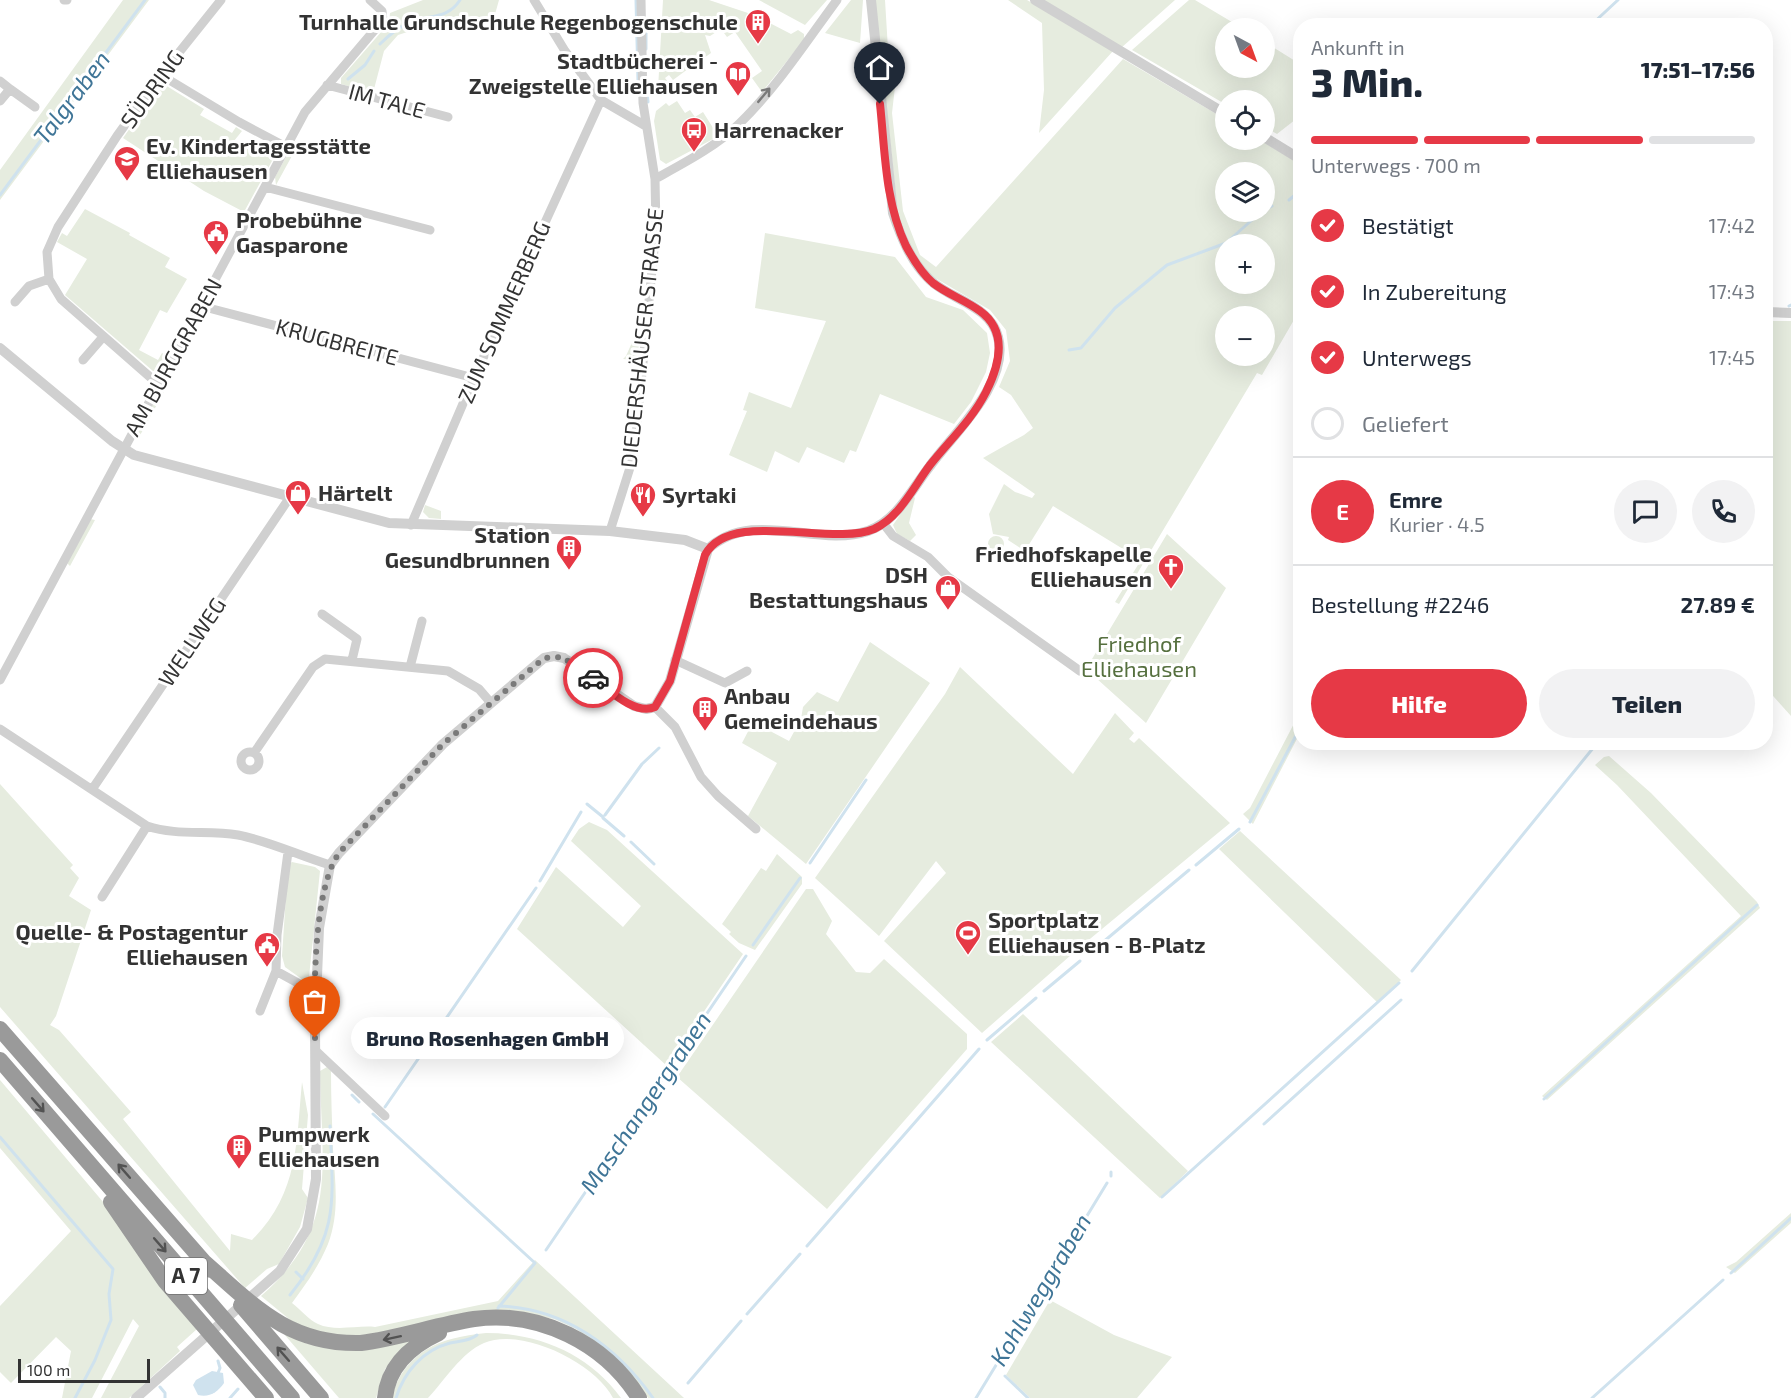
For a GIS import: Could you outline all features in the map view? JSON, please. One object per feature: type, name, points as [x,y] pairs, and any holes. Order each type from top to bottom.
[{"type":"highway","name":"A 7","points":[[0,1029],[321,1398]]},
{"type":"highway","name":"A 7","points":[[0,1060],[292,1398]]},
{"type":"highway","points":[[80,1153],[165,1281],[266,1398]]},
{"type":"highway","points":[[204,1262],[267,1316],[311,1338],[334,1342],[361,1342],[476,1319],[526,1321],[561,1330],[598,1352],[620,1372],[639,1398]]},
{"type":"highway","points":[[384,1398],[397,1364],[416,1346],[454,1328],[488,1324],[524,1327],[565,1341],[603,1368],[630,1398]]},
{"type":"street","name":"SÜDRING","points":[[49,279],[48,252],[58,227],[161,75],[221,0]]},
{"type":"street","name":"AM BURGGRABEN","points":[[0,680],[305,112],[384,17],[382,11],[370,0]]},
{"type":"street","points":[[534,0],[565,51],[601,100],[644,125]]},
{"type":"street","name":"DIEDERSHÄUSER STRASSE","points":[[610,531],[634,455],[656,230],[655,179],[644,125],[641,0]]},
{"type":"street","points":[[655,179],[723,137],[740,123],[812,35],[837,0]]},
{"type":"street","points":[[136,1398],[274,1276],[286,1264],[306,1229],[316,1179],[316,993],[319,928],[330,866],[423,764],[544,658],[554,656],[567,659],[634,706],[646,709],[655,707],[666,690],[708,549],[726,538],[755,530],[847,534],[868,531],[883,523],[909,496],[973,413],[995,373],[1000,351],[997,334],[988,318],[928,279],[911,255],[898,228],[890,195],[871,0]]},
{"type":"street","points":[[1035,0],[1215,107]]},
{"type":"street","points":[[161,75],[239,123],[286,147]]},
{"type":"street","points":[[0,81],[35,107]]},
{"type":"street","name":"IM TALE","points":[[327,85],[448,117]]},
{"type":"street","points":[[0,101],[10,89]]},
{"type":"street","name":"ZUM SOMMERBERG","points":[[411,525],[474,378],[601,100]]},
{"type":"street","points":[[1275,144],[1293,155]]},
{"type":"street","points":[[265,187],[430,230]]},
{"type":"street","points":[[15,302],[29,286],[49,279],[61,299],[158,384]]},
{"type":"street","name":"KRUGBREITE","points":[[201,306],[474,378]]},
{"type":"street","points":[[1773,312],[1791,313]]},
{"type":"street","points":[[83,360],[103,337]]},
{"type":"street","points":[[0,348],[123,449],[134,455],[389,523],[610,531],[685,540],[708,549]]},
{"type":"street","name":"WELLWEG","points":[[93,788],[290,496]]},
{"type":"street","points":[[883,523],[893,536],[928,557],[948,577],[1080,671]]},
{"type":"street","points":[[322,614],[357,639],[352,660]]},
{"type":"street","points":[[410,667],[422,621]]},
{"type":"street","points":[[254,753],[313,667],[331,658],[442,669],[460,676],[479,689],[491,703]]},
{"type":"street","points":[[675,660],[725,682],[747,671]]},
{"type":"street","points":[[655,707],[675,727],[701,777],[718,796],[756,829]]},
{"type":"street","points":[[0,729],[147,825],[166,832],[219,832],[242,836],[330,866]]},
{"type":"street","points":[[102,897],[147,825]]},
{"type":"street","points":[[260,1011],[276,970],[277,934],[288,852]]},
{"type":"street","points":[[276,970],[316,993]]},
{"type":"street","points":[[316,1051],[385,1116]]},
{"type":"green space","points":[[123,0],[149,0],[0,200],[0,170]]},
{"type":"green space","points":[[423,0],[499,0],[492,25],[457,16],[398,35],[384,51],[373,93],[341,84],[341,78],[389,23],[390,13]]},
{"type":"green space","points":[[663,0],[709,0],[754,15],[791,34],[798,30],[804,34],[804,40],[762,92],[752,78],[762,71],[735,32],[727,37],[721,29],[710,36],[705,35],[711,53],[697,63],[693,58],[689,61],[692,66],[673,80],[669,75],[665,78],[668,82],[658,89]]},
{"type":"green space","points":[[759,0],[827,0],[805,25]]},
{"type":"green space","points":[[851,0],[863,0],[860,43],[825,33]]},
{"type":"green space","points":[[875,0],[885,0],[888,49],[896,78],[892,113],[903,211],[920,255],[936,267],[1123,59],[1215,113],[1215,150],[1275,149],[1293,160],[1293,322],[1275,353],[1275,306],[1215,306],[1215,366],[1267,366],[1262,375],[1257,373],[1119,604],[1115,602],[1141,560],[1053,506],[1025,551],[1008,540],[1009,537],[993,534],[989,514],[1004,484],[1015,492],[1032,498],[1035,494],[983,458],[1033,428],[1011,395],[999,387],[1010,361],[1006,330],[990,310],[930,275],[913,251],[898,214]]},
{"type":"green space","points":[[1008,0],[1027,0],[1113,51],[1039,133],[1044,90],[1042,23]]},
{"type":"green space","points":[[1042,0],[1175,0],[1121,48]]},
{"type":"green space","points":[[1189,0],[1195,0],[1225,18],[1215,18],[1215,78],[1275,78],[1275,48],[1293,60],[1293,121],[1277,134],[1275,133],[1275,90],[1215,90],[1215,98],[1132,50]]},
{"type":"green space","points":[[165,85],[204,109],[200,115],[232,133],[236,127],[242,131],[234,141],[252,151],[264,142],[278,150],[244,212],[204,191],[123,138],[160,86]]},
{"type":"green space","points":[[677,101],[685,113],[690,110],[695,117],[703,112],[715,131],[715,138],[666,164],[660,160],[654,121],[656,111],[666,103],[669,106]]},
{"type":"green space","points":[[295,141],[299,143],[276,185],[275,177]]},
{"type":"green space","points":[[85,209],[170,258],[165,267],[187,279],[167,313],[160,310],[139,350],[158,360],[162,353],[167,356],[158,371],[153,371],[65,295],[87,259],[57,242],[62,233],[67,236]]},
{"type":"green space","points":[[765,233],[895,257],[926,297],[963,310],[987,333],[990,353],[986,372],[971,402],[954,424],[880,394],[856,452],[850,450],[844,463],[807,447],[799,463],[775,451],[767,472],[729,455],[747,411],[743,410],[749,392],[791,408],[826,321],[755,308]]},
{"type":"green space","points":[[642,320],[637,360],[623,359],[626,356]]},
{"type":"green space","points":[[1773,321],[1791,321],[1791,716],[1773,696]]},
{"type":"green space","points":[[167,377],[171,379],[138,439],[134,437]]},
{"type":"green space","points":[[913,496],[915,498],[909,523],[916,535],[910,541],[897,534],[893,525]]},
{"type":"green space","points":[[425,505],[441,511],[441,519],[429,518],[423,512]]},
{"type":"green space","points":[[90,519],[95,520],[70,566],[67,563]]},
{"type":"green space","name":"Friedhof Elliehausen","points":[[1167,534],[1226,588],[1146,723],[1086,669]]},
{"type":"green space","points":[[996,536],[1004,544],[996,552],[988,544]]},
{"type":"green space","points":[[870,642],[930,683],[806,864],[748,816],[777,763],[742,743],[753,722],[789,741],[801,719],[803,707],[817,692],[838,702]]},
{"type":"green space","points":[[960,667],[1073,774],[1115,713],[1134,733],[1129,739],[1134,743],[1139,738],[1230,823],[1079,948],[982,1033],[884,941],[946,873],[936,861],[879,936],[815,878],[945,694]]},
{"type":"green space","points":[[1293,725],[1293,747],[1253,824],[1243,814],[1250,808]]},
{"type":"green space","points":[[1609,756],[1651,793],[1757,902],[1760,908],[1547,1100],[1542,1096],[1741,916],[1617,785],[1595,765],[1604,757]]},
{"type":"green space","points":[[0,784],[73,865],[70,868],[79,878],[69,896],[91,910],[56,1016],[50,1025],[59,1030],[131,1112],[123,1119],[230,1251],[231,1234],[252,1240],[279,1204],[287,1185],[296,1146],[302,1082],[308,1115],[302,1189],[308,1198],[300,1227],[279,1264],[267,1269],[245,1288],[0,1007]]},
{"type":"green space","points":[[589,822],[607,830],[743,954],[667,1066],[517,929],[556,867],[623,927],[641,906],[571,841],[579,829]]},
{"type":"green space","points":[[1240,831],[1401,980],[1378,1003],[1219,849]]},
{"type":"green space","points":[[777,854],[802,877],[802,884],[755,950],[739,943],[722,924],[761,868],[766,871]]},
{"type":"green space","points":[[292,862],[315,867],[320,871],[309,977],[303,980],[285,967],[282,956],[288,865]]},
{"type":"green space","points":[[806,889],[813,889],[832,921],[826,934],[856,972],[870,973],[884,959],[967,1034],[967,1049],[827,1209],[677,1077]]},
{"type":"green space","points":[[1023,1014],[1188,1171],[1160,1198],[991,1042]]},
{"type":"green space","points":[[327,1067],[331,1071],[336,1197],[334,1220],[332,1232],[321,1260],[292,1303],[318,1324],[339,1328],[375,1327],[498,1301],[535,1260],[684,1398],[648,1398],[635,1379],[610,1352],[576,1329],[554,1319],[517,1312],[351,1338],[300,1328],[261,1296],[286,1270],[304,1245],[315,1220],[323,1166],[320,1071]]},
{"type":"green space","points":[[0,1080],[120,1222],[197,1329],[177,1347],[180,1351],[129,1398],[101,1398],[139,1326],[133,1319],[92,1398],[62,1398],[71,1351],[56,1337],[11,1383],[0,1372],[0,1306],[71,1231],[0,1148]]},
{"type":"green space","points":[[1791,1213],[1791,1223],[1735,1273],[1726,1267],[1736,1262]]},
{"type":"green space","points":[[1050,1300],[1114,1335],[1172,1357],[1137,1398],[1030,1398],[1006,1375]]},
{"type":"green space","points":[[486,1333],[525,1337],[561,1349],[594,1369],[621,1398],[613,1398],[591,1372],[556,1351],[537,1344],[500,1339],[484,1343],[468,1353],[428,1398],[391,1398],[406,1368],[427,1349],[453,1339]]},
{"type":"green space","points":[[284,1334],[308,1344],[416,1336],[385,1369],[376,1398],[339,1398]]},
{"type":"water","points":[[212,1371],[223,1373],[224,1383],[213,1394],[198,1395],[193,1385],[196,1380]]},
{"type":"waterway","name":"Talgraben","points":[[0,195],[145,0]]},
{"type":"waterway","points":[[380,44],[402,26],[444,13],[460,0]]},
{"type":"waterway","points":[[636,0],[638,81]]},
{"type":"waterway","points":[[1599,18],[1618,0]]},
{"type":"waterway","points":[[646,20],[646,49]]},
{"type":"waterway","points":[[348,79],[365,65],[374,51]]},
{"type":"waterway","points":[[647,91],[648,102]]},
{"type":"waterway","points":[[1289,200],[1293,197]]},
{"type":"waterway","points":[[1069,350],[1081,348],[1115,308],[1167,265],[1226,243],[1250,222]]},
{"type":"waterway","points":[[1250,822],[1293,741]]},
{"type":"waterway","points":[[605,815],[642,764],[659,748]]},
{"type":"waterway","points":[[1412,971],[1592,750]]},
{"type":"waterway","name":"Maschangergraben","points":[[810,863],[866,780]]},
{"type":"waterway","points":[[587,804],[603,817]]},
{"type":"waterway","points":[[540,881],[581,812]]},
{"type":"waterway","points":[[603,818],[624,836]]},
{"type":"waterway","points":[[1196,865],[1239,829]]},
{"type":"waterway","points":[[631,842],[654,864]]},
{"type":"waterway","points":[[1090,953],[1189,870]]},
{"type":"waterway","name":"Maschangergraben","points":[[753,945],[800,878]]},
{"type":"waterway","points":[[385,1107],[536,888]]},
{"type":"waterway","points":[[1544,1099],[1757,905]]},
{"type":"waterway","name":"Maschangergraben","points":[[546,1250],[746,956]]},
{"type":"waterway","points":[[1044,991],[1080,961]]},
{"type":"waterway","points":[[1162,1197],[1399,983]]},
{"type":"waterway","points":[[987,1040],[1036,998]]},
{"type":"waterway","points":[[1264,1124],[1401,1000]]},
{"type":"waterway","points":[[807,1246],[979,1049]]},
{"type":"waterway","points":[[352,1095],[359,1102]]},
{"type":"waterway","points":[[373,1114],[535,1263],[498,1308]]},
{"type":"waterway","points":[[290,1295],[318,1253],[330,1215],[332,1196],[330,1126]]},
{"type":"waterway","points":[[0,1137],[113,1269],[109,1294],[111,1320],[95,1360],[75,1398]]},
{"type":"waterway","name":"Kohlweggraben","points":[[976,1398],[1107,1183]]},
{"type":"waterway","points":[[1731,1273],[1791,1218]]},
{"type":"waterway","points":[[747,1314],[800,1254]]},
{"type":"waterway","points":[[296,1272],[303,1279]]},
{"type":"waterway","points":[[1592,1398],[1723,1280]]},
{"type":"waterway","points":[[499,1306],[523,1308],[545,1314],[587,1333],[622,1362],[653,1398]]},
{"type":"waterway","points":[[688,1383],[741,1321]]},
{"type":"waterway","name":"Maschangergraben","points":[[396,1398],[409,1371],[423,1357],[440,1346],[468,1340],[477,1335]]},
{"type":"waterway","points":[[218,1361],[220,1368],[218,1373]]},
{"type":"waterway","points":[[1005,1376],[1028,1398]]},
{"type":"waterway","points":[[160,1387],[165,1393],[165,1398]]},
{"type":"waterway","points":[[230,1398],[238,1389]]},
{"type":"way so far","points":[[315,1038],[319,928],[330,866],[339,853],[443,744],[544,658],[562,657],[593,678]]},
{"type":"place","name":"Turnhalle Grundschule Regenbogenschule","points":[[758,45]]},
{"type":"place","name":"Stadtbücherei - Zweigstelle Elliehausen","points":[[738,97]]},
{"type":"place","name":"Harrenacker","points":[[694,153]]},
{"type":"place","name":"Ev. Kindertagesstätte Elliehausen","points":[[127,182]]},
{"type":"place","name":"Probebühne Gasparone","points":[[216,256]]},
{"type":"place","name":"Härtelt","points":[[298,516]]},
{"type":"place","name":"Syrtaki","points":[[643,518]]},
{"type":"place","name":"Station Gesundbrunnen","points":[[569,571]]},
{"type":"place","name":"Friedhofskapelle Elliehausen","points":[[1171,590]]},
{"type":"place","name":"DSH Bestattungshaus","points":[[948,611]]},
{"type":"place","name":"Anbau Gemeindehaus","points":[[705,732]]},
{"type":"place","name":"Sportplatz Elliehausen - B-Platz","points":[[968,956]]},
{"type":"place","name":"Quelle- & Postagentur Elliehausen","points":[[267,968]]},
{"type":"place","name":"Bruno Rosenhagen GmbH","points":[[315,1038]]},
{"type":"place","name":"Pumpwerk Elliehausen","points":[[239,1170]]},
{"type":"route","points":[[593,678],[634,706],[642,709],[655,707],[670,681],[708,549],[726,538],[755,530],[847,534],[868,531],[877,527],[897,511],[984,396],[999,359],[999,339],[988,318],[980,311],[928,279],[906,246],[891,204],[880,104]]}]
